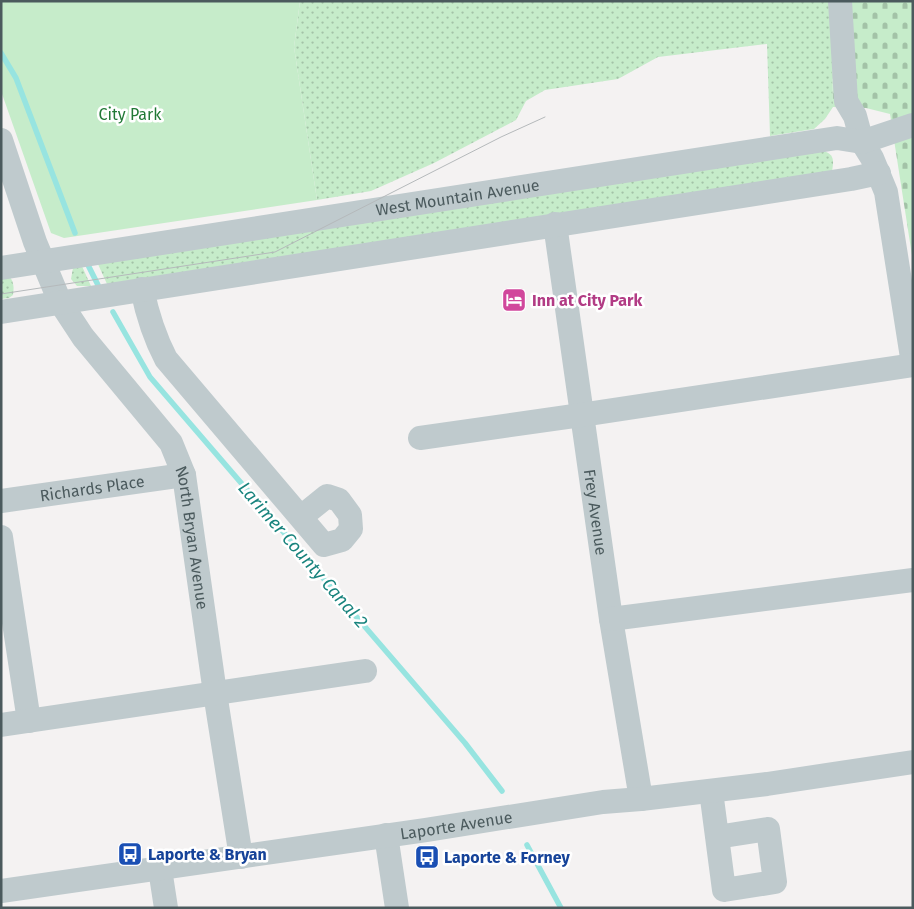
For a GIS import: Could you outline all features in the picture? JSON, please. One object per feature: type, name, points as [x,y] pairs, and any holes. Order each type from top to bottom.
[{"type":"street","points":[[420,438],[913,364],[886,192],[879,173],[862,142],[855,116],[846,100],[840,1]]},
{"type":"street","name":"West Mountain Avenue","points":[[1,268],[837,138],[862,142],[913,125]]},
{"type":"street","name":"North Bryan Avenue","points":[[2,143],[43,262],[60,302],[83,337],[171,443],[184,475],[215,693],[241,857]]},
{"type":"street","points":[[1,312],[851,179],[879,173]]},
{"type":"street","name":"Frey Avenue","points":[[555,224],[611,619],[640,799]]},
{"type":"street","points":[[142,289],[145,304],[166,359],[301,517]]},
{"type":"street","name":"Richards Place","points":[[1,501],[184,475]]},
{"type":"street","points":[[1,537],[29,721]]},
{"type":"street","points":[[611,619],[913,580]]},
{"type":"street","points":[[1,725],[365,671]]},
{"type":"street","name":"Laporte Avenue","points":[[1,891],[160,869],[602,802],[711,791],[913,762]]},
{"type":"street","points":[[711,791],[717,837],[724,890],[775,882],[768,829],[717,837]]},
{"type":"street","points":[[386,835],[397,908]]},
{"type":"street","points":[[160,869],[166,908]]},
{"type":"green space","name":"City Park","points":[[1,1],[300,1],[294,47],[317,200],[64,238],[51,233],[1,91]]},
{"type":"green space","points":[[300,1],[831,1],[833,107],[825,119],[814,129],[770,136],[767,44],[658,57],[618,79],[545,90],[526,101],[516,120],[434,163],[371,191],[317,200],[294,47]]},
{"type":"green space","points":[[831,1],[913,1],[913,262],[890,114],[866,108],[833,107]]},
{"type":"green space","points":[[823,151],[832,158],[832,171],[107,284],[97,262]]},
{"type":"green space","points":[[81,264],[91,286],[77,286],[71,279],[73,268]]},
{"type":"green space","points":[[1,276],[10,277],[12,281],[13,295],[9,298],[1,299]]},
{"type":"waterway","name":"Larimer County Canal 2","points":[[1,53],[16,78],[75,233]]},
{"type":"waterway","name":"Larimer County Canal 2","points":[[87,263],[98,285]]},
{"type":"waterway","name":"Larimer County Canal 2","points":[[113,312],[150,377],[465,743],[502,791]]},
{"type":"waterway","name":"Larimer County Canal 2","points":[[527,845],[561,908]]},
{"type":"tram line","points":[[1,294],[275,252],[501,137],[545,117]]},
{"type":"place","name":"Inn at City Park","points":[[514,300]]},
{"type":"place","name":"Laporte & Bryan","points":[[130,854]]},
{"type":"place","name":"Laporte & Forney","points":[[427,857]]}]
